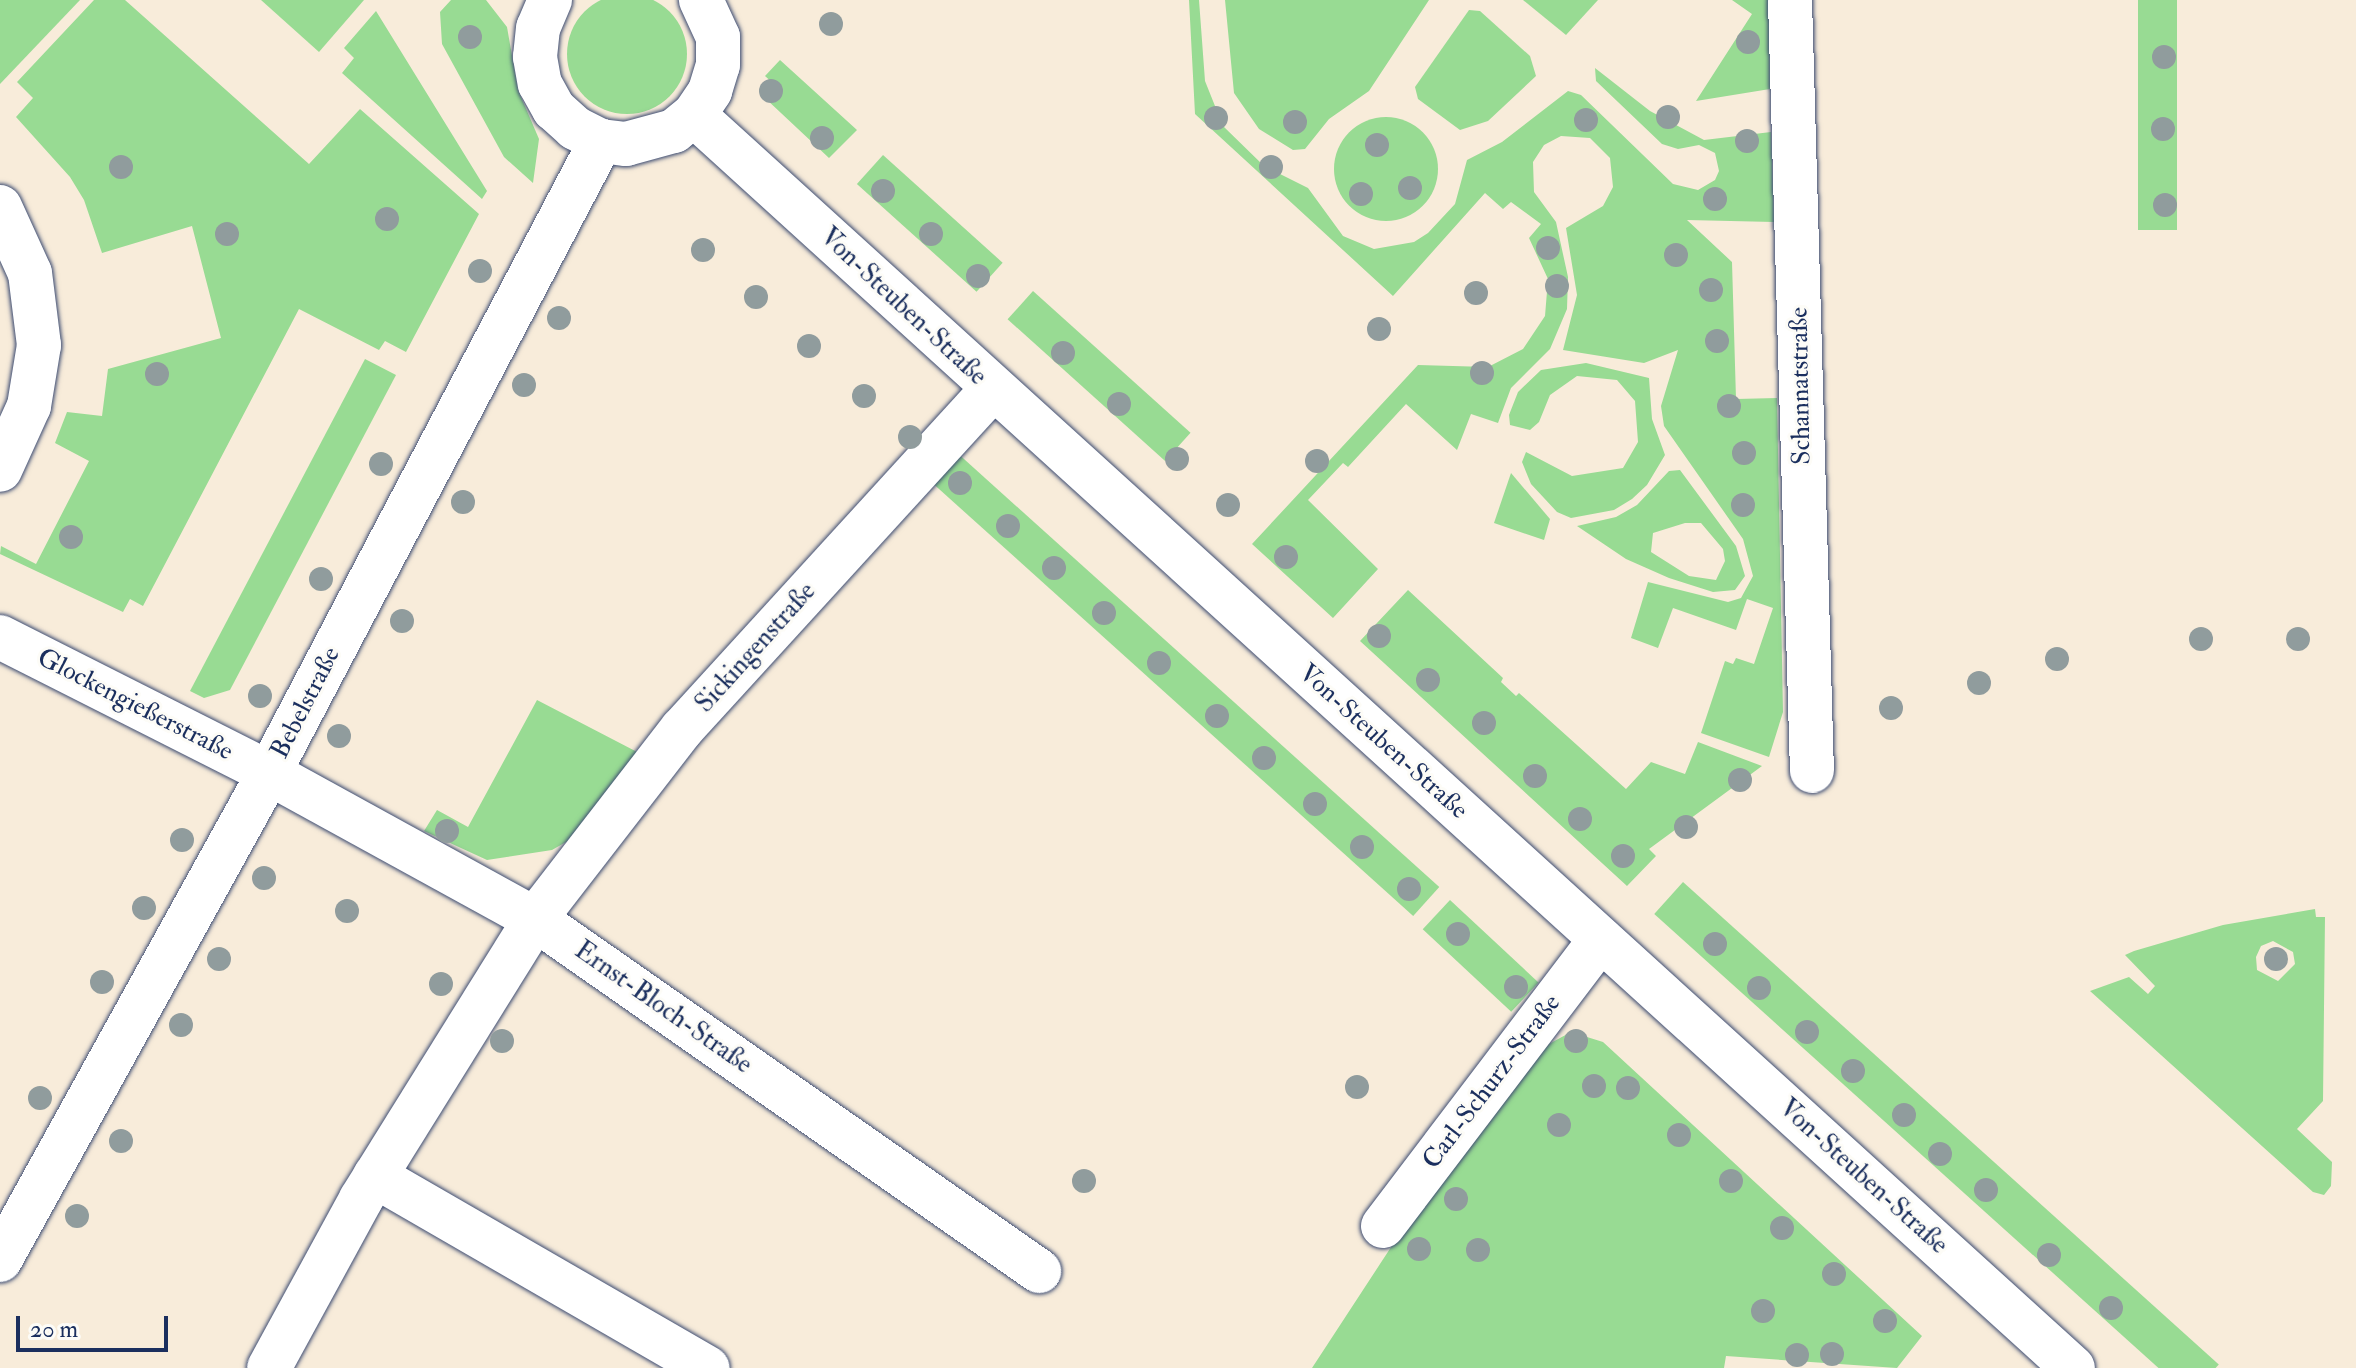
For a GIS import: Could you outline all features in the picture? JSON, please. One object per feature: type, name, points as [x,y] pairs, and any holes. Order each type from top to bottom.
[{"type":"street","points":[[544,2],[535,57],[540,84],[554,109],[601,141],[651,141],[694,115],[710,91],[718,65],[718,37],[701,0]]},
{"type":"street","name":"Schannatstraße","points":[[1790,0],[1812,771]]},
{"type":"street","name":"Von-Steuben-Straße","points":[[694,115],[2073,1368]]},
{"type":"street","name":"Bebelstraße","points":[[0,1260],[269,773],[601,141]]},
{"type":"street","points":[[0,207],[30,273],[39,333],[32,396],[0,470]]},
{"type":"street","name":"Sickingenstraße","points":[[269,1368],[375,1176],[535,919],[682,729],[992,389]]},
{"type":"street","name":"Glockengießerstraße","points":[[0,637],[269,773]]},
{"type":"street","name":"Ernst-Bloch-Straße","points":[[269,773],[535,919],[1039,1271]]},
{"type":"street","name":"Carl-Schurz-Straße","points":[[1383,1226],[1601,939]]},
{"type":"street","points":[[375,1176],[707,1368]]},
{"type":"green space","points":[[627,-6],[650,-1],[669,12],[682,31],[687,54],[682,77],[669,96],[650,109],[627,114],[604,109],[585,96],[572,77],[567,54],[572,31],[585,12],[604,-1]]},
{"type":"green space","points":[[0,0],[80,0],[0,84]]},
{"type":"green space","points":[[94,0],[125,0],[309,164],[360,109],[479,214],[406,352],[385,341],[379,350],[299,309],[143,606],[130,599],[123,612],[0,554],[1,546],[36,564],[89,461],[55,443],[67,412],[102,416],[108,369],[221,338],[192,226],[102,253],[84,200],[70,177],[16,117],[33,98],[17,82]]},
{"type":"green space","points":[[261,0],[364,0],[319,52]]},
{"type":"green space","points":[[451,0],[486,0],[507,27],[518,90],[539,139],[533,183],[504,157],[442,44],[440,12]]},
{"type":"green space","points":[[1189,0],[1199,0],[1205,81],[1223,126],[1264,166],[1308,188],[1343,236],[1374,249],[1414,242],[1428,233],[1455,204],[1467,160],[1502,142],[1568,91],[1581,95],[1673,184],[1698,190],[1715,180],[1719,171],[1715,153],[1699,145],[1678,149],[1662,144],[1596,81],[1595,68],[1650,111],[1704,140],[1771,132],[1774,222],[1687,220],[1732,262],[1736,399],[1777,398],[1783,712],[1769,757],[1701,733],[1725,661],[1733,664],[1736,658],[1754,664],[1773,608],[1747,599],[1736,630],[1673,608],[1658,648],[1631,638],[1648,582],[1728,602],[1741,598],[1753,576],[1743,539],[1664,426],[1661,406],[1678,350],[1644,363],[1563,350],[1577,295],[1566,228],[1603,206],[1613,187],[1610,158],[1590,138],[1561,136],[1544,145],[1533,162],[1534,192],[1556,222],[1568,277],[1567,309],[1550,349],[1511,388],[1498,423],[1471,414],[1457,450],[1406,404],[1348,467],[1343,463],[1308,500],[1378,569],[1333,618],[1252,544],[1418,365],[1488,367],[1523,349],[1545,316],[1548,279],[1529,238],[1541,224],[1511,202],[1503,209],[1485,193],[1393,296],[1195,114]]},
{"type":"green space","points":[[1225,0],[1429,0],[1369,91],[1329,119],[1305,149],[1293,150],[1259,129],[1234,93]]},
{"type":"green space","points":[[1523,0],[1598,0],[1566,35]]},
{"type":"green space","points":[[1732,0],[1769,0],[1770,89],[1696,101],[1752,14]]},
{"type":"green space","points":[[2138,0],[2177,0],[2177,230],[2138,230]]},
{"type":"green space","points":[[1469,10],[1480,11],[1530,56],[1536,76],[1488,121],[1460,130],[1418,99],[1415,87]]},
{"type":"green space","points":[[376,11],[487,191],[482,199],[342,73],[354,58],[344,48]]},
{"type":"green space","points":[[780,60],[857,130],[829,158],[765,98],[776,86],[765,76]]},
{"type":"green space","points":[[1386,117],[1406,121],[1423,132],[1434,149],[1438,169],[1434,189],[1423,206],[1406,217],[1386,221],[1366,217],[1349,206],[1338,189],[1334,169],[1338,149],[1349,132],[1366,121]]},
{"type":"green space","points":[[883,155],[1003,263],[977,292],[857,184]]},
{"type":"green space","points":[[1033,291],[1191,433],[1165,461],[1008,319]]},
{"type":"green space","points":[[365,359],[396,375],[230,690],[204,698],[190,691]]},
{"type":"green space","points":[[1586,363],[1649,378],[1652,419],[1665,455],[1647,485],[1632,499],[1614,510],[1571,518],[1557,512],[1531,484],[1522,462],[1526,452],[1572,476],[1623,468],[1638,442],[1635,401],[1617,380],[1577,376],[1550,395],[1539,422],[1530,430],[1510,425],[1509,415],[1518,392],[1541,370]]},
{"type":"green space","points":[[954,450],[1439,887],[1413,916],[928,479]]},
{"type":"green space","points":[[1680,470],[1736,546],[1745,576],[1735,590],[1713,592],[1669,578],[1626,559],[1577,526],[1616,517],[1637,505],[1669,471]],"holes":[[[1685,523],[1701,523],[1723,549],[1725,561],[1716,580],[1689,576],[1651,552],[1653,533]]]},
{"type":"green space","points":[[1511,473],[1550,519],[1544,540],[1494,523]]},
{"type":"green space","points":[[1408,590],[1503,678],[1501,682],[1516,696],[1519,693],[1626,789],[1651,762],[1685,774],[1698,742],[1762,766],[1649,849],[1656,856],[1627,886],[1360,641]]},
{"type":"green space","points":[[537,700],[641,754],[573,838],[552,850],[487,860],[424,831],[437,810],[468,827]]},
{"type":"green space","points":[[1683,882],[2219,1364],[2216,1368],[2158,1368],[1654,914]]},
{"type":"green space","points":[[1450,900],[1538,983],[1511,1012],[1423,929]]},
{"type":"green space","points":[[2315,909],[2316,917],[2325,917],[2323,1101],[2297,1129],[2332,1162],[2331,1186],[2324,1195],[2313,1192],[2090,991],[2129,977],[2148,994],[2155,986],[2125,955],[2223,925]],"holes":[[[2273,941],[2293,952],[2295,964],[2278,981],[2257,970],[2256,957],[2261,946]]]},
{"type":"green space","points":[[1571,1032],[1603,1042],[1922,1336],[1897,1368],[1726,1356],[1724,1368],[1312,1368],[1397,1238],[1482,1124],[1549,1044]]}]
